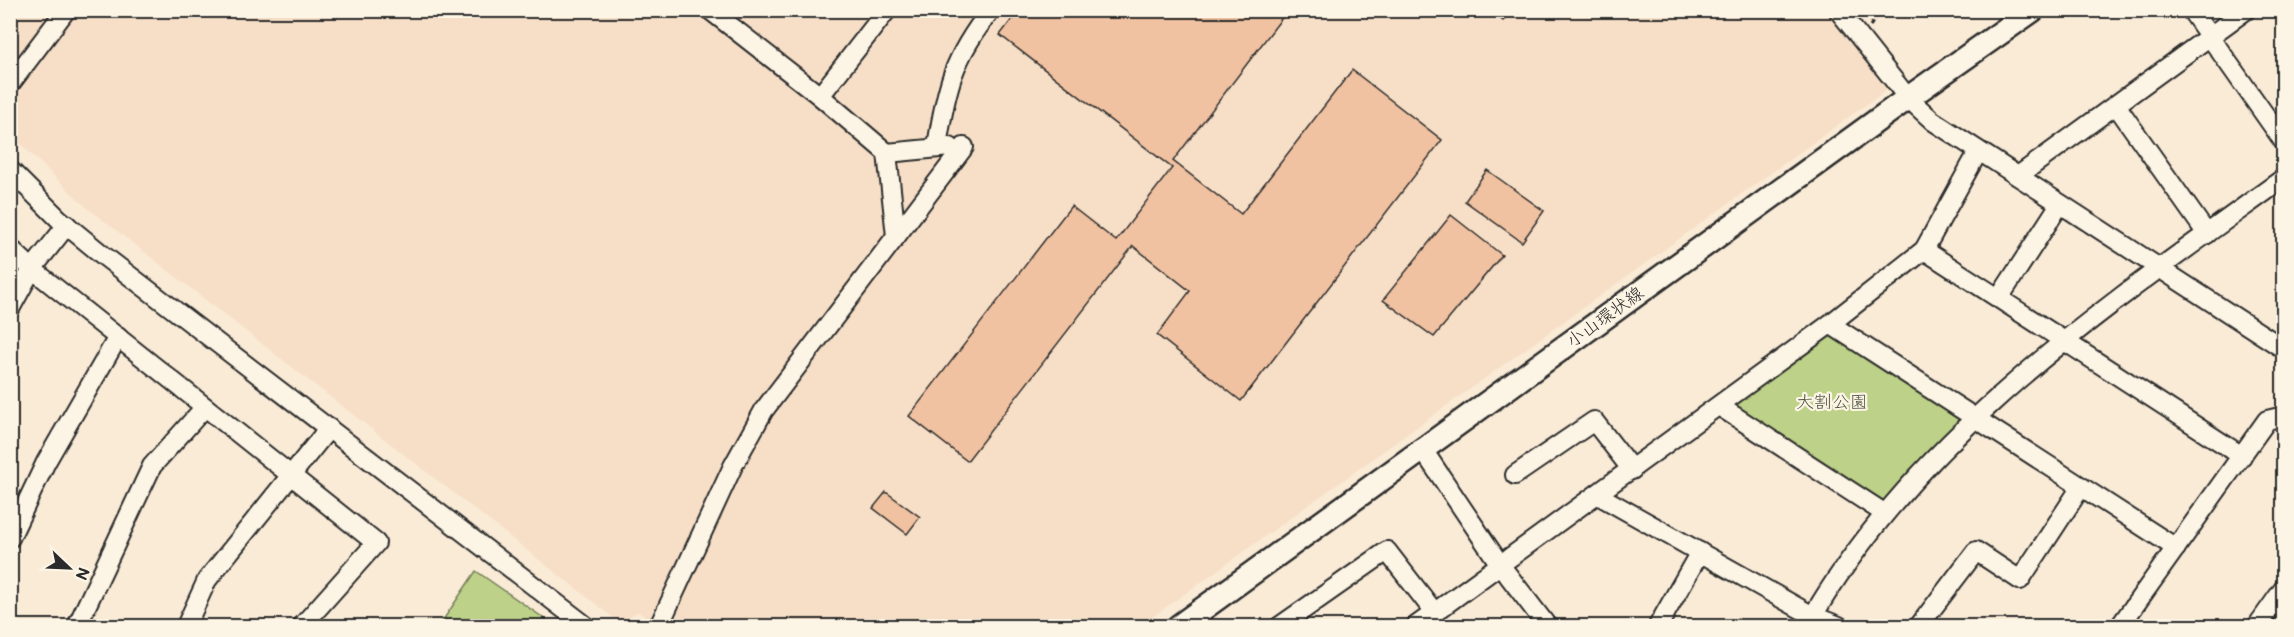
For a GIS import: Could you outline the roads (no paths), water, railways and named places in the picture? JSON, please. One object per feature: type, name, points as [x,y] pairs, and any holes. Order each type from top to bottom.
[{"type":"main road","name":"小山環状線","points":[[1184,626],[1422,450],[2033,10]]},
{"type":"street","points":[[10,84],[66,10]]},
{"type":"street","points":[[710,10],[820,96],[887,153],[896,237]]},
{"type":"street","points":[[820,96],[887,10]]},
{"type":"street","points":[[937,147],[944,101],[957,62],[968,40],[991,10]]},
{"type":"street","points":[[1838,10],[1908,98],[1933,122],[2283,349]]},
{"type":"street","points":[[2191,10],[2283,142]]},
{"type":"street","points":[[2018,176],[2246,10]]},
{"type":"street","points":[[2116,105],[2207,234]]},
{"type":"street","points":[[659,627],[733,466],[764,410],[964,147],[937,147],[887,153]]},
{"type":"street","points":[[1416,627],[1830,324],[1923,250],[1978,152]]},
{"type":"street","points":[[10,170],[67,225],[586,627]]},
{"type":"street","points":[[1810,621],[1884,513],[1975,419],[2064,340],[2283,178]]},
{"type":"street","points":[[1999,298],[2060,204]]},
{"type":"street","points":[[10,309],[32,269],[67,225]]},
{"type":"street","points":[[10,248],[32,269],[376,543],[302,627]]},
{"type":"street","points":[[1923,250],[2242,456]]},
{"type":"street","points":[[1830,324],[2176,548]]},
{"type":"street","points":[[10,538],[46,462],[118,337]]},
{"type":"street","points":[[77,627],[152,466],[205,406]]},
{"type":"street","points":[[1719,406],[1884,513]]},
{"type":"street","points":[[2120,627],[2266,420],[2283,416]]},
{"type":"street","points":[[1515,475],[1594,421],[1632,470]]},
{"type":"street","points":[[186,627],[207,580],[329,428]]},
{"type":"street","points":[[1422,450],[1501,566],[1547,627]]},
{"type":"street","points":[[1919,627],[1976,551],[2020,580],[2081,487]]},
{"type":"street","points":[[1598,495],[1700,552],[1810,621],[1839,627]]},
{"type":"street","points":[[1280,627],[1387,551],[1435,613]]},
{"type":"street","points":[[1658,627],[1700,552]]},
{"type":"street","points":[[2257,627],[2283,588]]},
{"type":"park label","name":"大割公園","points":[[1832,402]]}]
